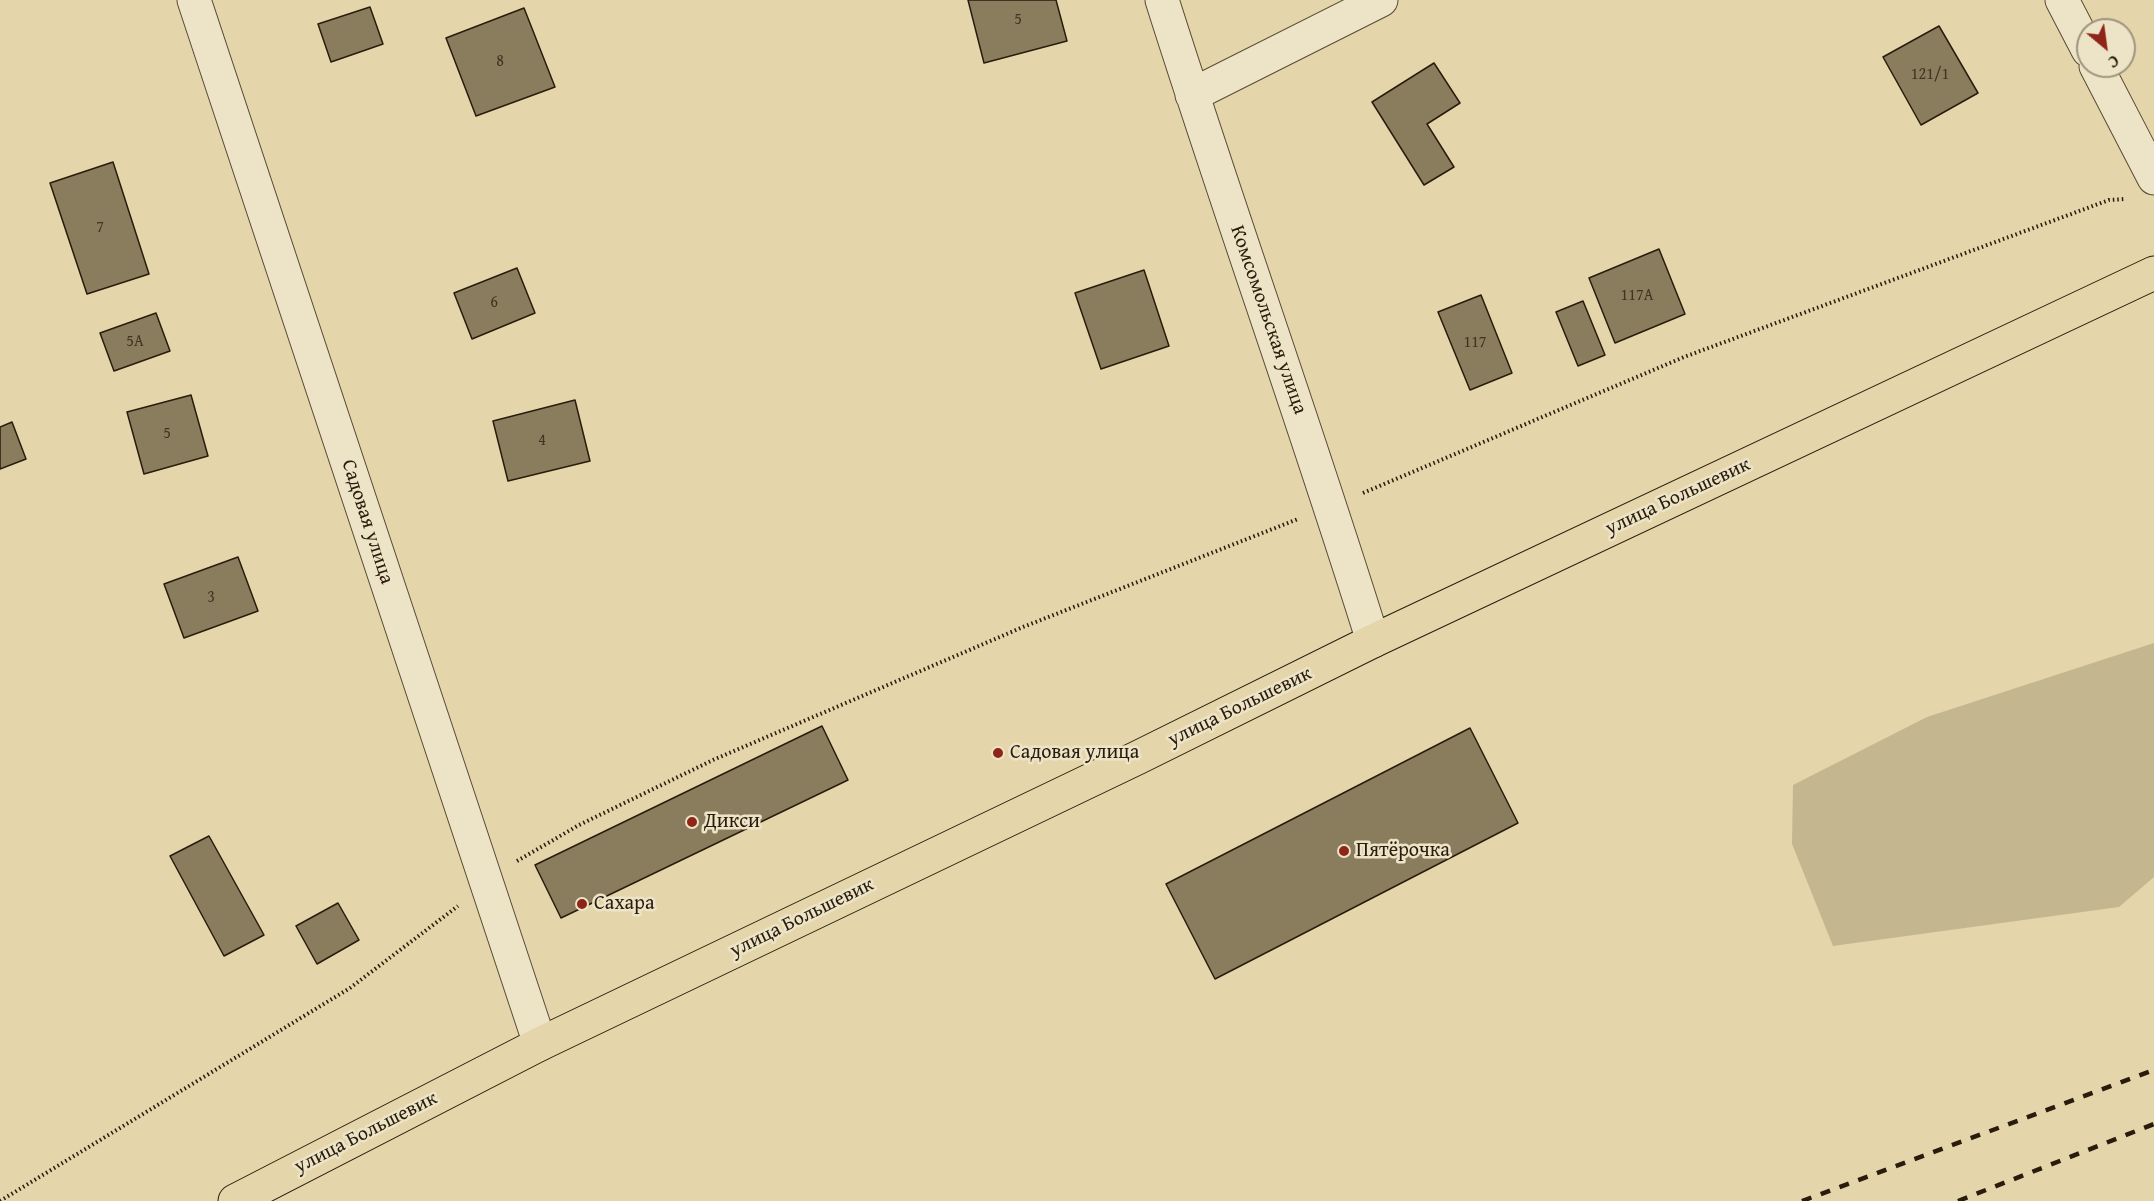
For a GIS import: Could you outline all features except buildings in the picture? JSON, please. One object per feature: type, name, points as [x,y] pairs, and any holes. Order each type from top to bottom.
[{"type":"main road","name":"улица Большевик","points":[[235,1201],[540,1044],[1137,758],[1373,641],[2154,273]]},
{"type":"street","name":"Садовая улица","points":[[194,0],[540,1044]]},
{"type":"street","name":"Комсомольская улица","points":[[1162,0],[1331,504],[1373,641]]},
{"type":"street","points":[[1192,94],[1381,0]]},
{"type":"street","points":[[2062,0],[2076,27]]},
{"type":"street","points":[[2101,78],[2143,188]]},
{"type":"path","points":[[0,1201],[351,988],[523,856],[579,825],[712,760],[1023,627],[1374,489],[1684,357],[2143,188]]},
{"type":"shaded area","points":[[2154,643],[2154,877],[2119,907],[1833,946],[1792,844],[1793,785],[1927,717]]},
{"type":"railway","points":[[1802,1201],[2154,1070]]},
{"type":"railway","points":[[1958,1201],[2154,1124]]},
{"type":"place","name":"Садовая улица","points":[[998,753]]},
{"type":"place","name":"Дикси","points":[[692,822]]},
{"type":"place","name":"Пятёрочка","points":[[1344,851]]},
{"type":"place","name":"Сахара","points":[[582,904]]}]
